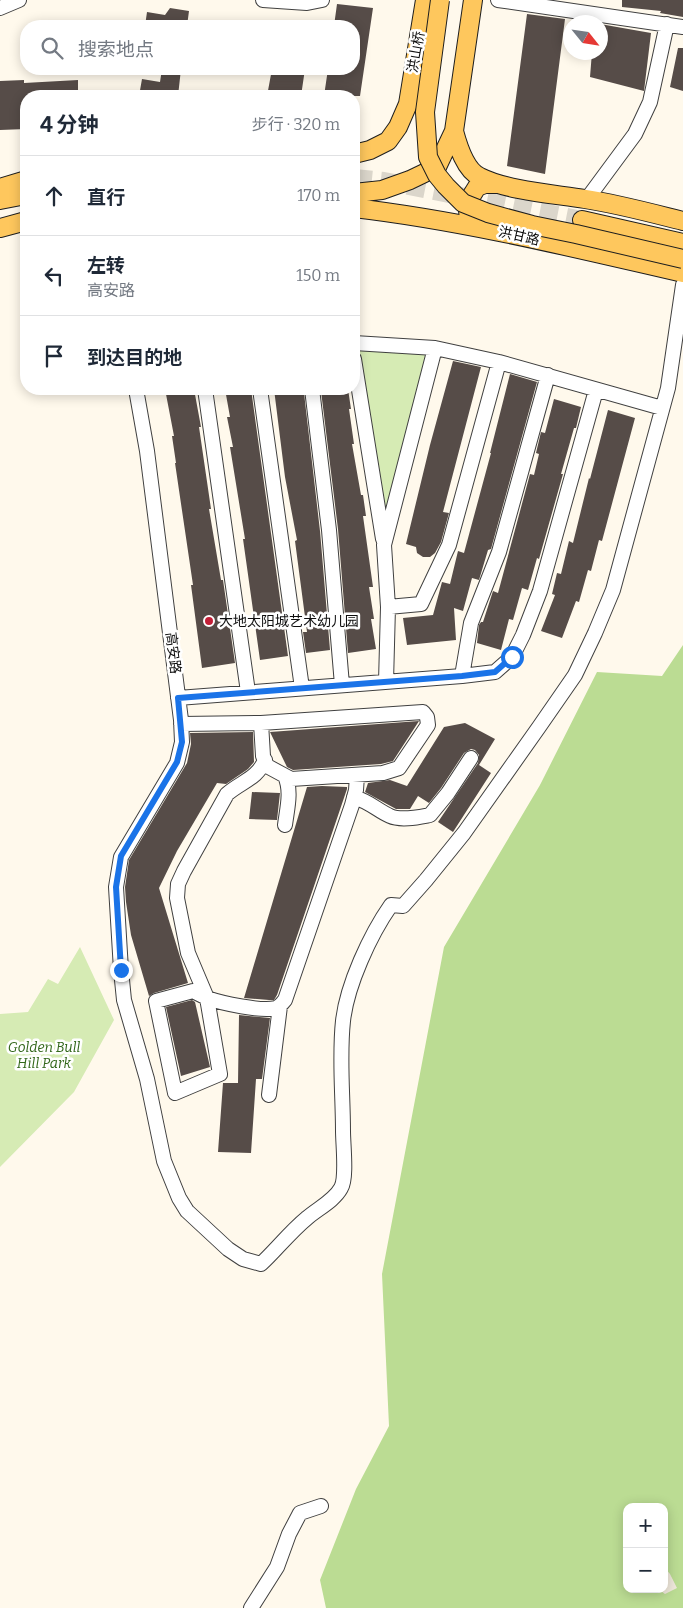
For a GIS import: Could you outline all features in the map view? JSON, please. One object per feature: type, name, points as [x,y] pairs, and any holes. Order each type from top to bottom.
[{"type":"main road","name":"洪山桥","points":[[360,152],[388,141],[398,127],[408,104],[425,0]]},
{"type":"main road","points":[[440,0],[425,112],[428,157],[438,176],[446,186],[463,203],[488,213],[532,225],[683,259]]},
{"type":"main road","points":[[360,192],[382,190],[410,180],[437,166],[454,131],[473,0]]},
{"type":"main road","points":[[454,131],[471,168],[479,176],[502,184],[538,192],[587,199],[683,221]]},
{"type":"main road","points":[[0,188],[20,182]]},
{"type":"main road","points":[[473,226],[468,216],[467,203],[477,187],[485,184],[502,184]]},
{"type":"main road","points":[[0,200],[20,196]]},
{"type":"main road","name":"洪甘路","points":[[360,209],[399,213],[473,226],[683,273]]},
{"type":"main road","points":[[582,220],[683,243]]},
{"type":"main road","points":[[0,228],[20,223]]},
{"type":"street","points":[[0,8],[19,0]]},
{"type":"street","points":[[263,0],[307,3],[322,0]]},
{"type":"street","points":[[498,0],[683,27]]},
{"type":"street","points":[[587,199],[635,134],[650,102],[667,24]]},
{"type":"street","points":[[360,343],[435,348],[499,362],[662,408],[668,388],[683,285]]},
{"type":"street","points":[[384,545],[435,348]]},
{"type":"street","points":[[388,607],[421,604],[449,545],[499,362]]},
{"type":"street","points":[[462,676],[471,623],[499,552],[548,375]]},
{"type":"street","points":[[178,698],[495,672],[512,657],[540,591],[596,390]]},
{"type":"street","name":"高安路","points":[[137,395],[147,451],[182,742],[177,762],[121,856],[116,887],[124,1000],[147,1079],[164,1161],[178,1198],[187,1211],[228,1249],[243,1258],[261,1264],[307,1218],[337,1194],[342,1187],[344,1161],[341,1053],[343,1020],[354,978],[381,920],[391,905],[403,906],[464,833],[575,675],[613,590],[662,408]]},
{"type":"street","points":[[206,395],[248,692]]},
{"type":"street","points":[[261,395],[302,688]]},
{"type":"street","points":[[313,395],[329,530],[342,685]]},
{"type":"street","points":[[360,395],[384,545],[388,607],[386,682]]},
{"type":"street","points":[[181,724],[261,723],[423,712],[428,717],[428,725],[399,768],[383,773],[356,776],[291,779],[267,766],[264,760],[261,723]]},
{"type":"street","points":[[354,797],[366,800],[391,816],[403,818],[430,815],[448,793],[471,758]]},
{"type":"street","points":[[264,760],[260,770],[251,779],[238,785],[227,794],[178,884],[177,898],[188,953],[207,998],[220,1074],[175,1093],[156,1001],[193,991],[207,998],[222,1003],[244,1007],[274,1009],[280,1006],[285,1000],[354,797],[356,776]]},
{"type":"street","points":[[285,776],[289,791],[285,824]]},
{"type":"street","points":[[269,1095],[280,1006]]},
{"type":"street","points":[[251,1608],[277,1567],[289,1534],[300,1513],[321,1506]]},
{"type":"green space","points":[[360,350],[428,354],[384,531],[360,364]]},
{"type":"green space","points":[[683,645],[683,1608],[326,1608],[320,1580],[356,1489],[389,1426],[382,1274],[444,947],[540,785],[597,672],[662,676]]},
{"type":"green space","name":"Golden Bull Hill Park","points":[[80,947],[114,1020],[74,1092],[0,1167],[0,1014],[28,1012],[48,979],[58,984]]},
{"type":"shaded area","points":[[668,1572],[670,1574],[677,1588],[668,1592]]},
{"type":"building","points":[[622,0],[683,0],[683,17],[660,13],[661,11],[622,7]]},
{"type":"building","points":[[337,4],[373,8],[360,96],[360,90],[325,90],[327,75],[360,75],[360,20],[335,20]]},
{"type":"building","points":[[170,8],[189,11],[188,20],[146,20],[147,12],[165,15]]},
{"type":"building","points":[[527,14],[563,19],[563,34],[545,174],[507,166]]},
{"type":"building","points":[[608,25],[651,33],[644,91],[590,77],[591,60],[608,60]]},
{"type":"building","points":[[678,48],[683,48],[683,91],[670,87]]},
{"type":"building","points":[[161,75],[180,75],[179,90],[140,90],[142,79],[160,82]]},
{"type":"building","points":[[271,75],[304,75],[302,90],[268,90]]},
{"type":"building","points":[[24,80],[24,83],[78,80],[78,90],[20,90],[20,129],[0,130],[0,81]]},
{"type":"building","points":[[453,361],[481,367],[443,512],[449,513],[441,542],[435,553],[430,557],[423,557],[417,553],[416,547],[406,544]]},
{"type":"building","points":[[510,374],[537,382],[491,549],[488,550],[479,580],[472,578],[463,611],[454,608],[456,640],[407,645],[403,618],[433,615],[442,582],[450,584],[458,551],[464,553]]},
{"type":"building","points":[[166,395],[195,395],[211,509],[209,509],[221,580],[223,580],[235,663],[202,668],[191,585],[193,585],[175,463],[172,436],[174,436]]},
{"type":"building","points":[[226,395],[252,395],[288,656],[260,660],[243,539],[245,539],[230,447],[233,447],[227,417],[230,417]]},
{"type":"building","points":[[275,395],[304,395],[320,531],[330,650],[306,653],[303,632],[307,632],[295,541],[297,540],[285,477]]},
{"type":"building","points":[[321,395],[349,395],[354,444],[352,444],[366,516],[363,516],[373,587],[369,587],[374,619],[371,619],[376,649],[348,653],[338,529]]},
{"type":"building","points":[[554,399],[581,407],[539,559],[537,558],[528,590],[522,588],[513,620],[509,619],[501,650],[477,643],[479,625],[483,622],[493,591],[498,593],[530,474],[534,475],[539,454],[536,453],[541,432],[545,433]]},
{"type":"building","points":[[608,410],[635,418],[602,541],[599,540],[591,571],[588,570],[579,602],[576,601],[562,638],[541,631],[555,595],[552,594],[557,573],[561,574],[569,541],[573,543]]},
{"type":"building","points":[[419,721],[393,761],[381,764],[293,770],[287,767],[270,732]]},
{"type":"building","points":[[465,723],[495,739],[479,765],[491,773],[453,832],[438,822],[478,763],[479,755],[475,750],[471,749],[464,753],[429,803],[418,796],[410,809],[396,809],[365,792],[368,783],[390,780],[407,786],[444,727]]},
{"type":"building","points":[[253,732],[254,762],[248,769],[226,784],[217,783],[177,851],[159,888],[188,983],[149,996],[131,935],[126,902],[125,887],[129,860],[187,763],[191,744],[190,733]]},
{"type":"building","points":[[307,787],[347,787],[347,789],[277,995],[274,1000],[244,998]]},
{"type":"building","points":[[252,792],[280,793],[277,820],[249,819]]},
{"type":"building","points":[[192,1000],[195,1002],[210,1067],[181,1076],[166,1007]]},
{"type":"building","points":[[239,1015],[270,1018],[262,1079],[256,1079],[251,1153],[218,1152],[223,1083],[238,1083]]},
{"type":"tunnel","points":[[360,179],[384,181],[582,220]]},
{"type":"place","name":"大地太阳城艺术幼儿园","points":[[209,621]]},
{"type":"route","points":[[121,970],[116,887],[121,856],[177,762],[182,742],[178,698],[495,672],[512,657]]}]
